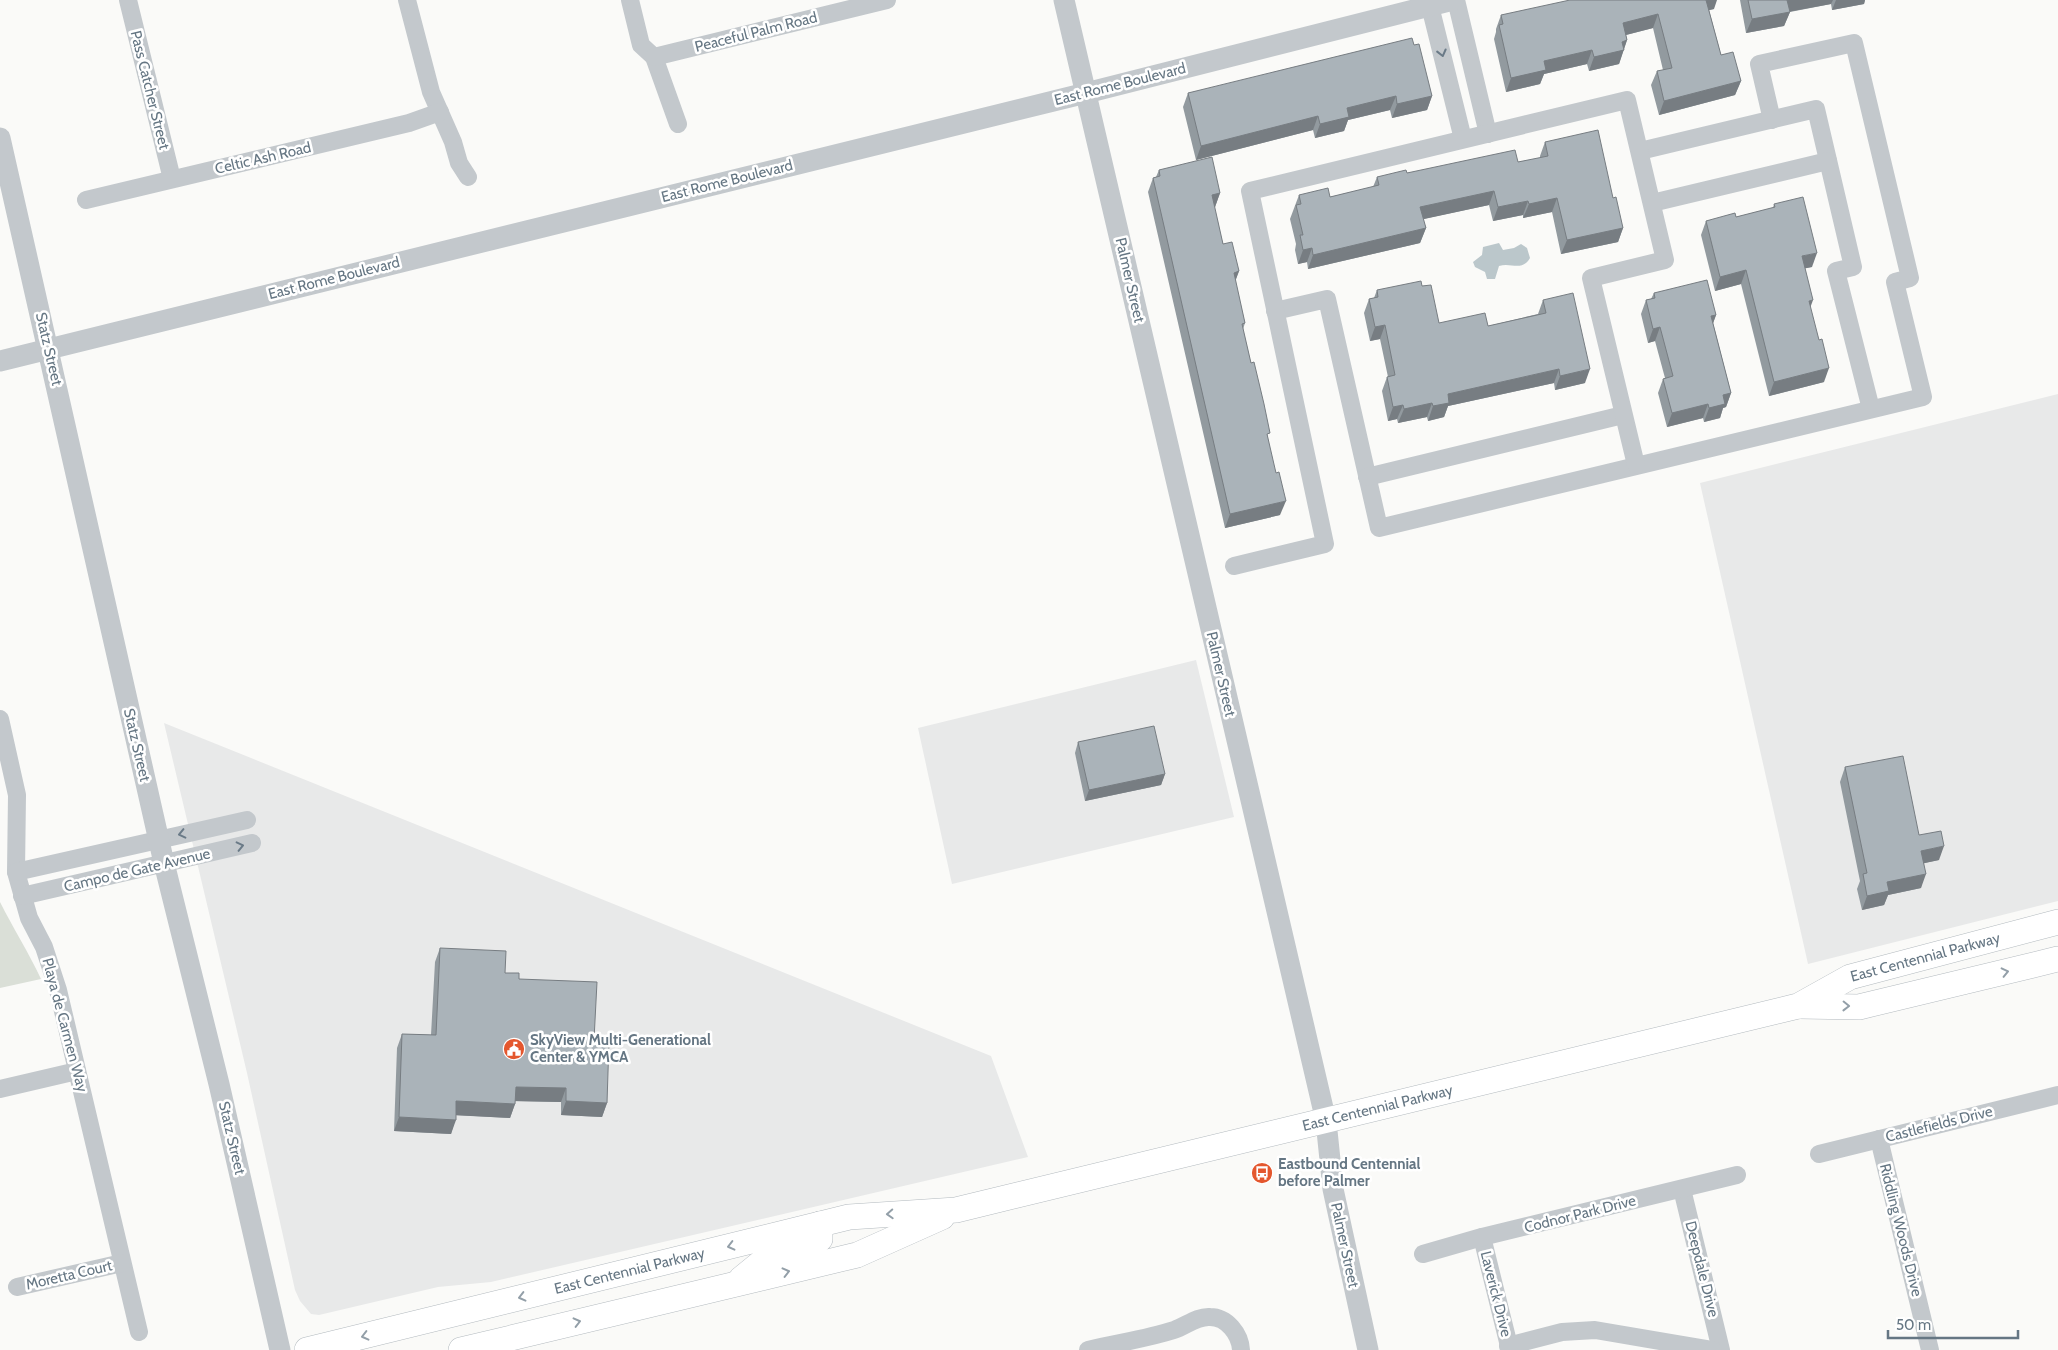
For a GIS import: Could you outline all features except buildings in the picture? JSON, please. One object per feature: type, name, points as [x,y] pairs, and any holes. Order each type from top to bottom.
[{"type":"main road","name":"East Centennial Parkway","points":[[1798,1006],[1850,977],[2058,922]]},
{"type":"main road","name":"East Centennial Parkway","points":[[306,1350],[849,1216],[956,1210],[1798,1006],[1859,1006],[2058,959]]},
{"type":"main road","name":"East Centennial Parkway","points":[[461,1350],[857,1255],[956,1210]]},
{"type":"main road","points":[[735,1284],[768,1257],[813,1246],[820,1238],[820,1224]]},
{"type":"street","name":"Pass Catcher Street","points":[[128,0],[172,180]]},
{"type":"street","points":[[407,0],[431,92],[453,142],[459,163],[468,177]]},
{"type":"street","points":[[630,0],[641,45],[654,57],[678,124]]},
{"type":"street","name":"Peaceful Palm Road","points":[[654,57],[887,0]]},
{"type":"street","name":"Palmer Street","points":[[1064,0],[1326,1121],[1333,1189],[1368,1350]]},
{"type":"street","points":[[1454,0],[1488,134]]},
{"type":"street","name":"East Rome Boulevard","points":[[0,361],[1086,93],[1454,0]]},
{"type":"street","points":[[1430,6],[1463,139]]},
{"type":"street","points":[[1275,311],[1327,299],[1379,528],[1923,397],[1895,282],[1910,278],[1854,43],[1759,64],[1772,120]]},
{"type":"street","points":[[1234,566],[1325,544],[1250,191],[1628,100],[1665,260],[1591,278],[1636,465]]},
{"type":"street","points":[[1640,151],[1816,109],[1853,267],[1836,272],[1871,409]]},
{"type":"street","name":"Celtic Ash Road","points":[[86,200],[409,123],[440,112]]},
{"type":"street","name":"Statz Street","points":[[0,138],[158,840],[219,1084],[280,1350]]},
{"type":"street","points":[[1652,203],[1828,161]]},
{"type":"street","points":[[1368,477],[1624,415]]},
{"type":"street","name":"Playa de Carmen Way","points":[[0,719],[17,795],[16,872],[29,918],[44,947],[53,971],[139,1332]]},
{"type":"street","name":"Campo de Gate Avenue","points":[[16,872],[247,820]]},
{"type":"street","name":"Campo de Gate Avenue","points":[[22,896],[252,843]]},
{"type":"street","points":[[0,1089],[77,1071]]},
{"type":"street","name":"Castlefields Drive","points":[[1819,1154],[2058,1095]]},
{"type":"street","name":"Riddling Woods Drive","points":[[1879,1139],[1930,1350]]},
{"type":"street","name":"Codnor Park Drive","points":[[1423,1254],[1482,1237],[1738,1175]]},
{"type":"street","name":"Deepdale Drive","points":[[1682,1189],[1721,1350]]},
{"type":"street","name":"Laverick Drive","points":[[1482,1237],[1509,1348]]},
{"type":"street","name":"Moretta Court","points":[[17,1287],[122,1263]]},
{"type":"street","points":[[1088,1350],[1175,1329],[1210,1316],[1231,1324],[1241,1350]]},
{"type":"street","points":[[1509,1348],[1562,1332],[1595,1330],[1713,1350]]},
{"type":"shaded area","points":[[1499,243],[1503,250],[1514,248],[1521,244],[1527,248],[1530,258],[1520,266],[1499,266],[1495,279],[1487,279],[1485,272],[1475,267],[1473,262],[1482,255],[1483,247]]},
{"type":"shaded area","points":[[2058,394],[2058,901],[1808,964],[1700,483]]},
{"type":"shaded area","points":[[1196,660],[1234,817],[952,884],[918,728]]},
{"type":"shaded area","points":[[164,723],[991,1056],[1028,1157],[491,1282],[438,1287],[319,1315],[311,1314],[300,1301],[295,1290],[247,1073]]},
{"type":"shaded area","points":[[0,902],[31,960],[41,979],[0,988]]},
{"type":"place","name":"SkyView Multi-Generational Center & YMCA","points":[[514,1049]]},
{"type":"place","name":"Eastbound Centennial before Palmer","points":[[1262,1173]]}]
